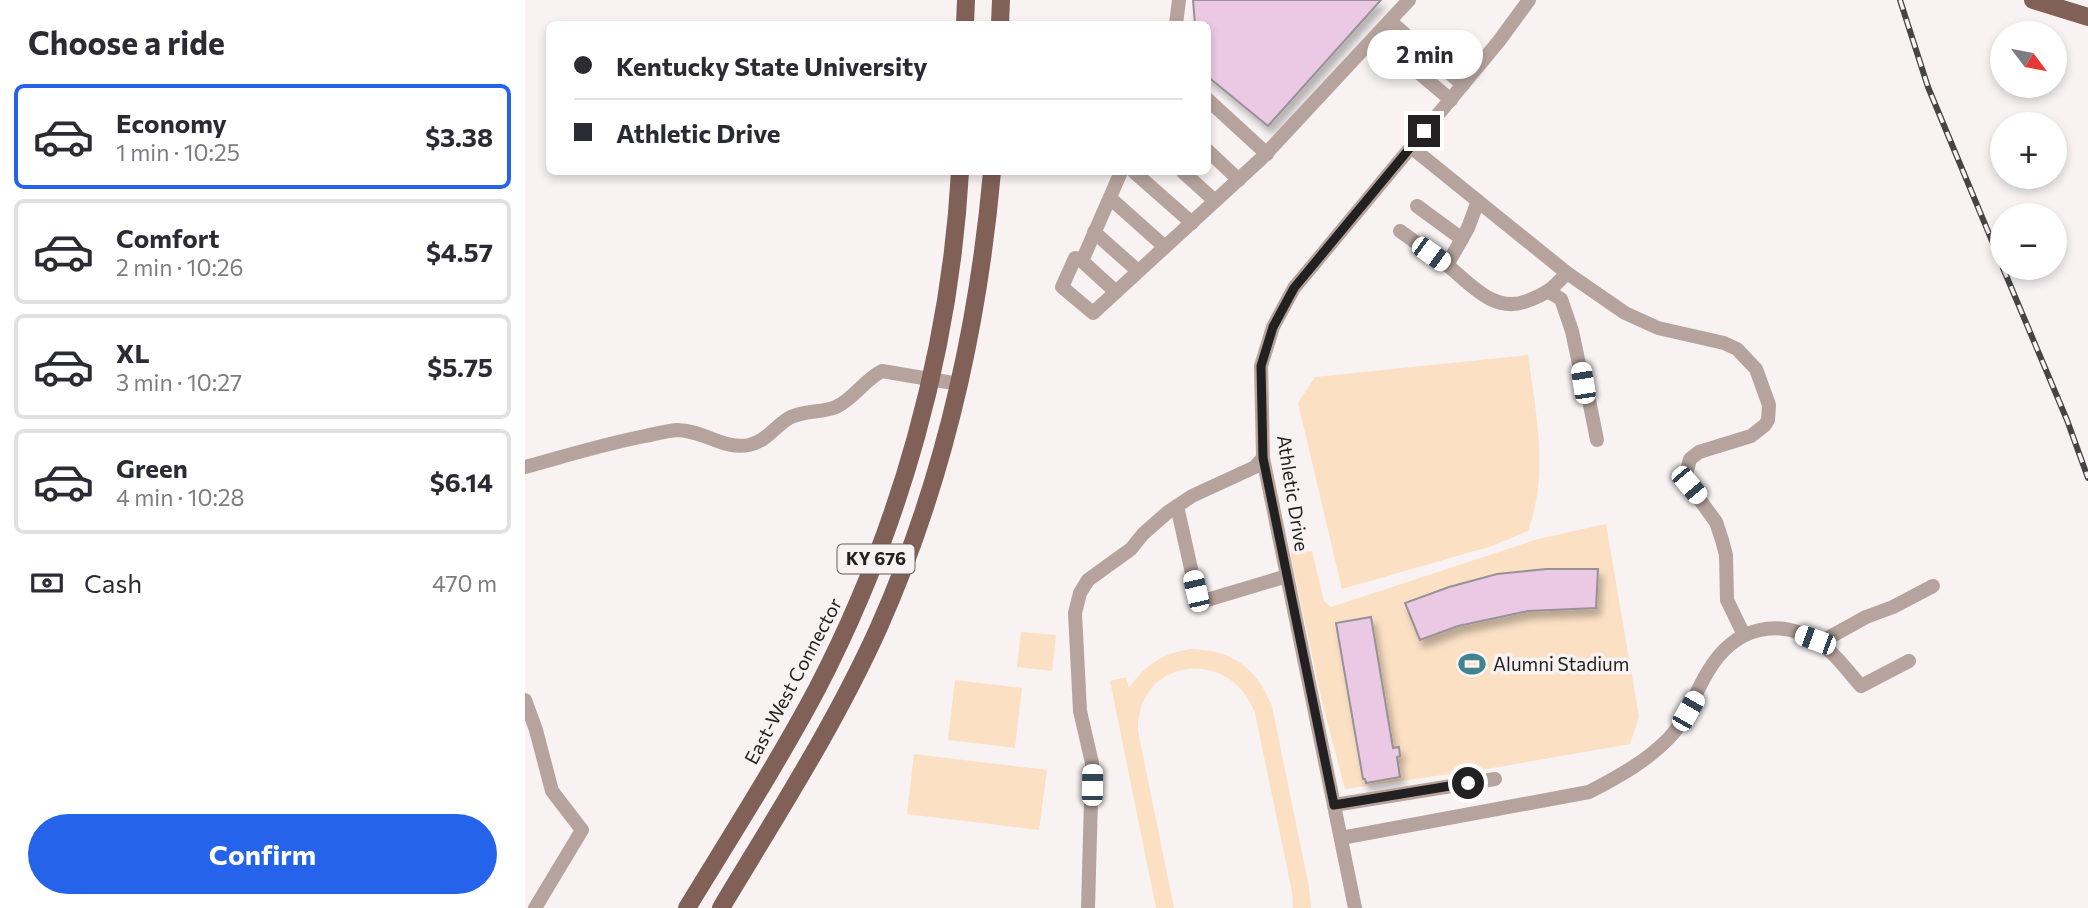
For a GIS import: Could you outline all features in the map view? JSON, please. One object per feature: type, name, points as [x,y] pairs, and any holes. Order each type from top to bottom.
[{"type":"main road","points":[[965,21],[966,0]]},
{"type":"main road","points":[[1000,21],[1001,0]]},
{"type":"main road","points":[[2033,0],[2088,17]]},
{"type":"main road","name":"East-West Connector","points":[[687,908],[795,729],[838,646],[890,521],[916,438],[931,378],[950,275],[960,175]]},
{"type":"main road","name":"KY 676","points":[[720,908],[817,746],[879,626],[927,500],[959,384],[977,289],[992,175]]},
{"type":"street","points":[[1176,21],[1179,0]]},
{"type":"street","points":[[1116,292],[1082,261],[1075,258],[1062,287],[1093,313],[1116,292],[1138,271],[1267,154],[1409,0]]},
{"type":"street","name":"Athletic Drive","points":[[1355,908],[1263,458],[1261,366],[1273,327],[1294,288],[1451,100],[1529,0]]},
{"type":"street","points":[[1390,21],[1463,85]]},
{"type":"street","points":[[1376,37],[1451,100]]},
{"type":"street","points":[[1211,103],[1267,154]]},
{"type":"street","points":[[1411,147],[1567,273],[1625,313],[1641,321],[1737,349],[1758,373],[1769,404],[1765,425],[1751,436],[1699,452],[1691,459],[1686,475],[1689,485],[1716,522],[1725,555],[1727,600],[1744,635]]},
{"type":"street","points":[[1211,154],[1239,180]]},
{"type":"street","points":[[1082,261],[1120,175]]},
{"type":"street","points":[[1137,175],[1192,223]]},
{"type":"street","points":[[1186,175],[1215,201]]},
{"type":"street","points":[[1109,198],[1165,247]]},
{"type":"street","points":[[1447,265],[1462,239],[1478,201]]},
{"type":"street","points":[[1417,206],[1462,239]]},
{"type":"street","points":[[1400,231],[1491,300],[1505,306],[1549,292],[1567,273]]},
{"type":"street","points":[[1094,232],[1138,271]]},
{"type":"street","points":[[1549,292],[1561,299],[1572,331],[1597,440]]},
{"type":"street","points":[[525,467],[627,439],[675,430],[698,433],[715,442],[737,447],[753,444],[763,440],[790,418],[834,408],[848,401],[871,376],[882,371],[959,384]]},
{"type":"street","points":[[1088,908],[1092,763],[1080,711],[1075,613],[1080,593],[1088,580],[1131,549],[1143,534],[1177,506],[1192,496],[1255,467],[1263,458]]},
{"type":"street","points":[[1177,506],[1196,591],[1200,598],[1207,600],[1287,576]]},
{"type":"street","points":[[1819,643],[1873,613],[1893,607],[1933,586]]},
{"type":"street","points":[[1341,838],[1589,792],[1619,777],[1669,738],[1696,698],[1707,673],[1725,649],[1744,635],[1761,628],[1784,629],[1819,643],[1861,687],[1909,661]]},
{"type":"street","points":[[525,700],[552,791],[582,830],[535,908]]},
{"type":"street","points":[[1334,805],[1495,779]]},
{"type":"shaded area","points":[[1528,355],[1537,421],[1539,466],[1538,488],[1528,531],[1492,546],[1342,589],[1298,403],[1315,377]]},
{"type":"shaded area","name":"Alumni Stadium","points":[[1606,524],[1639,717],[1630,744],[1499,767],[1345,789],[1323,706],[1290,553],[1312,551],[1324,601],[1331,607],[1538,539]]},
{"type":"shaded area","points":[[1021,632],[1056,635],[1052,671],[1017,667]]},
{"type":"shaded area","points":[[1191,649],[1219,653],[1241,663],[1266,692],[1272,706],[1311,908],[1293,908],[1255,713],[1243,691],[1226,677],[1206,670],[1186,669],[1168,675],[1152,688],[1141,706],[1138,731],[1174,908],[1156,908],[1110,681],[1126,677],[1129,688],[1155,661]]},
{"type":"shaded area","points":[[955,680],[1022,688],[1015,748],[948,740]]},
{"type":"shaded area","points":[[914,754],[1047,770],[1039,830],[907,814]]},
{"type":"building","points":[[1193,0],[1381,0],[1268,126],[1211,79],[1211,21],[1195,21]]},
{"type":"building","points":[[1546,569],[1598,569],[1596,608],[1528,611],[1458,626],[1420,640],[1405,603],[1497,574]]},
{"type":"building","points":[[1371,617],[1393,748],[1399,747],[1400,756],[1397,757],[1400,777],[1366,783],[1363,779],[1336,623]]},
{"type":"railway","points":[[1900,0],[1928,87],[1990,236]]},
{"type":"railway","points":[[2008,280],[2067,420],[2088,478]]},
{"type":"place","name":"Alumni Stadium","points":[[1472,664]]},
{"type":"route","points":[[1424,131],[1294,288],[1273,327],[1261,366],[1263,458],[1334,805],[1468,783]]}]
